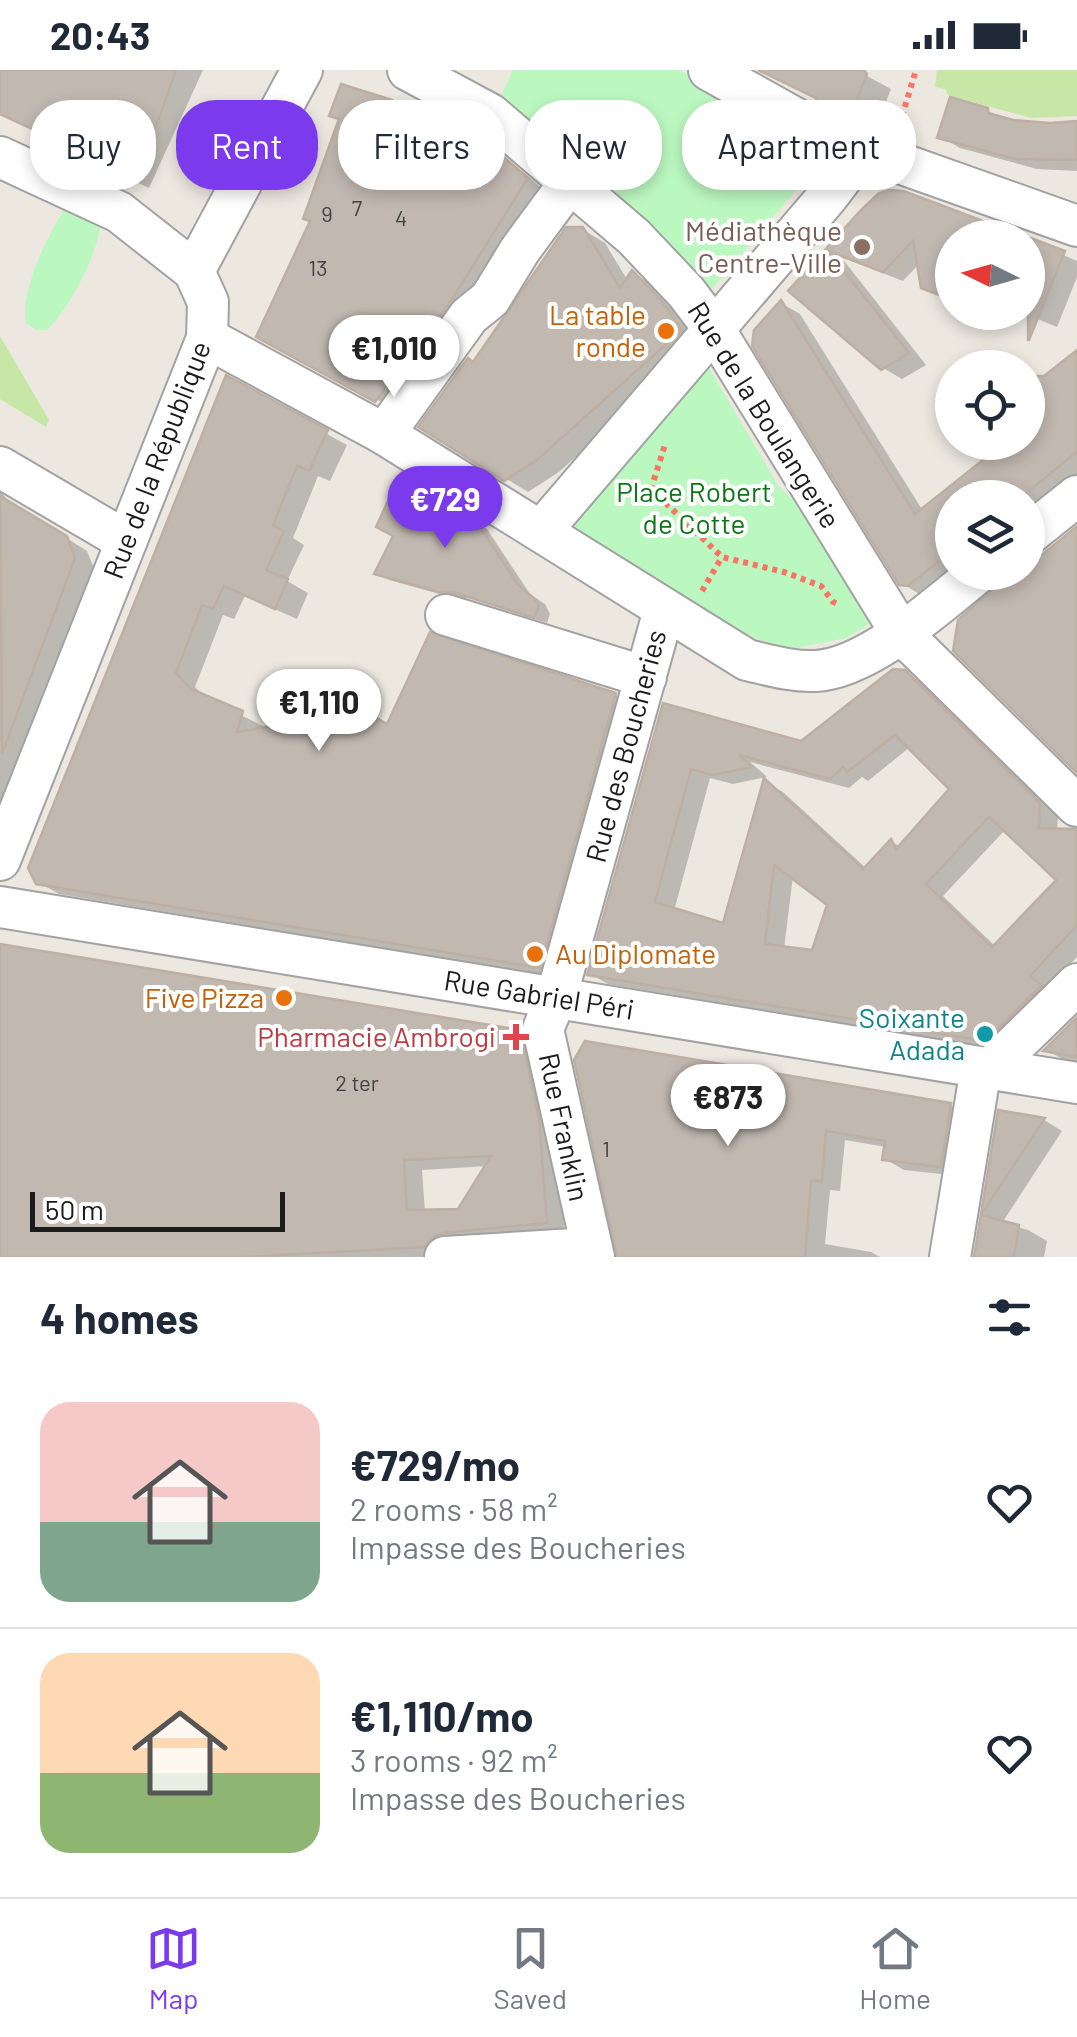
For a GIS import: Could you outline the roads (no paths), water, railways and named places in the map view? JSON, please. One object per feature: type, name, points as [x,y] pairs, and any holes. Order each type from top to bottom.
[{"type":"street","points":[[0,157],[119,212],[194,271],[302,70]]},
{"type":"street","name":"Rue de la Boulangerie","points":[[408,70],[490,114],[525,144]]},
{"type":"street","points":[[709,70],[763,100]]},
{"type":"street","points":[[916,168],[1077,226]]},
{"type":"street","points":[[384,434],[469,316],[490,299],[564,190]]},
{"type":"street","name":"Rue de la Boulangerie","points":[[579,190],[634,237],[686,292],[714,330],[901,634],[1077,806]]},
{"type":"street","points":[[542,530],[835,190]]},
{"type":"street","name":"Rue de la République","points":[[0,860],[207,338],[208,302],[194,271]]},
{"type":"street","points":[[207,338],[384,434],[664,610]]},
{"type":"street","points":[[0,467],[126,542]]},
{"type":"street","points":[[1045,521],[1077,496]]},
{"type":"street","name":"Rue des Boucheries","points":[[556,998],[664,610],[746,660],[818,672],[844,664],[901,634],[956,590]]},
{"type":"street","points":[[446,615],[646,677]]},
{"type":"street","name":"Rue Gabriel Péri","points":[[0,908],[1077,1083]]},
{"type":"street","points":[[950,1257],[985,1068],[1077,984]]},
{"type":"street","name":"Rue Franklin","points":[[556,998],[543,1029],[592,1252]]},
{"type":"street","points":[[445,1257],[592,1252]]},
{"type":"place","name":"Médiathèque Centre-Ville","points":[[862,247]]},
{"type":"place","name":"La table ronde","points":[[666,331]]},
{"type":"place","name":"Au Diplomate","points":[[535,954]]},
{"type":"place","name":"Five Pizza","points":[[284,998]]},
{"type":"place","name":"Soixante Adada","points":[[985,1034]]},
{"type":"place","name":"Pharmacie Ambrogi","points":[[516,1037]]},
{"type":"park label","name":"Place Robert de Cotte","points":[[694,508]]}]
